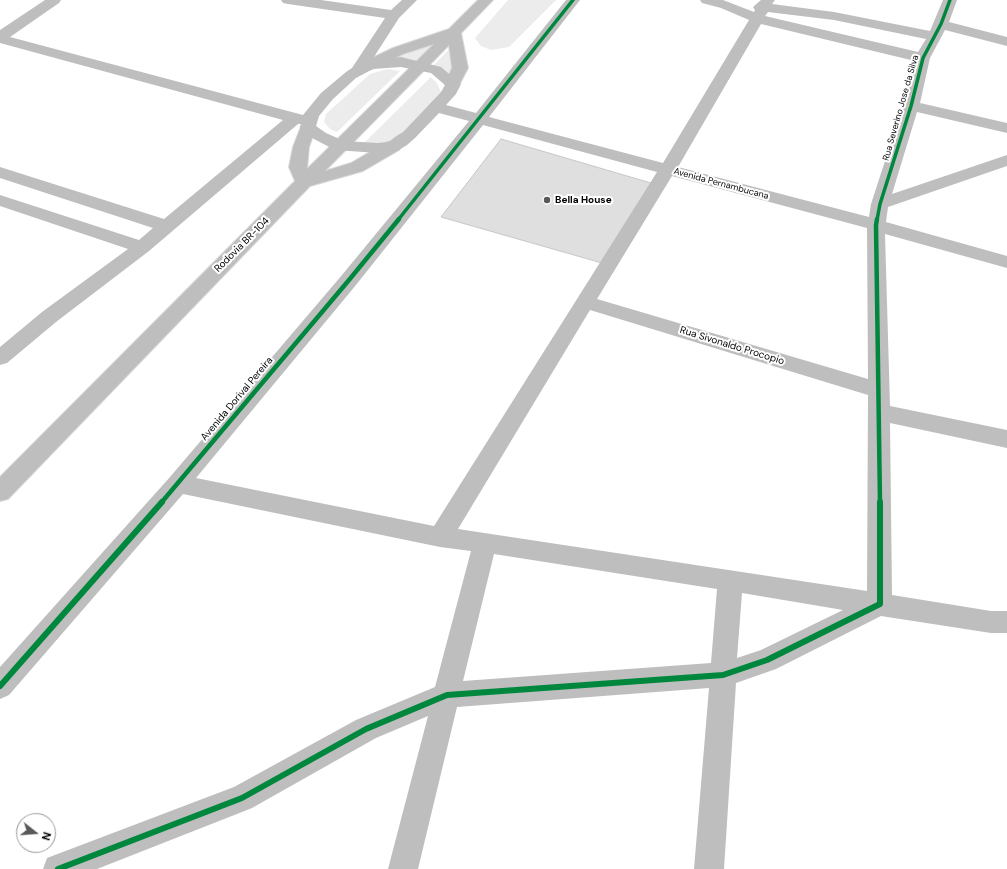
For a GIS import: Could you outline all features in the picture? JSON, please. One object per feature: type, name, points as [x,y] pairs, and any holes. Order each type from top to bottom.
[{"type":"main road","points":[[0,38],[54,0]]},
{"type":"main road","points":[[288,0],[394,15]]},
{"type":"main road","points":[[363,68],[394,15],[410,0]]},
{"type":"main road","name":"Rodovia BR-104","points":[[0,492],[304,182],[486,0]]},
{"type":"main road","name":"Avenida Dorival Pereira","points":[[0,686],[178,484],[349,280],[573,0]]},
{"type":"main road","points":[[707,0],[726,5],[834,16],[937,30],[1007,42]]},
{"type":"main road","name":"Rua Severino Jose da Silva","points":[[880,604],[878,214],[911,106],[923,58],[950,0]]},
{"type":"main road","points":[[763,9],[923,58]]},
{"type":"main road","points":[[440,537],[667,170],[763,9]]},
{"type":"main road","points":[[0,358],[49,317],[304,122],[328,96],[351,75],[398,51],[454,32],[460,68],[448,94],[408,135],[376,157],[357,167],[304,182],[298,167],[304,122]]},
{"type":"main road","points":[[0,38],[304,122],[320,136],[341,146],[371,148],[393,146]]},
{"type":"main road","points":[[363,68],[401,62],[436,70],[453,84]]},
{"type":"main road","points":[[911,106],[1007,128]]},
{"type":"main road","name":"Avenida Pernambucana","points":[[435,107],[667,170],[878,214],[1007,262]]},
{"type":"main road","points":[[878,214],[1007,160]]},
{"type":"main road","points":[[0,172],[167,226]]},
{"type":"main road","points":[[0,200],[142,247]]},
{"type":"main road","name":"Rua Sivonaldo Procopio","points":[[586,302],[879,390]]},
{"type":"main road","points":[[878,412],[1007,439]]},
{"type":"main road","points":[[178,484],[440,537],[485,542],[991,622],[1007,622]]},
{"type":"main road","points":[[403,869],[485,542]]},
{"type":"main road","points":[[709,869],[730,581]]},
{"type":"main road","points":[[58,869],[242,798],[366,729],[447,695],[723,675],[767,660],[880,604]]},
{"type":"shaded area","points":[[508,0],[556,0],[509,47],[491,50],[481,46],[475,38]]},
{"type":"shaded area","points":[[444,38],[415,62],[380,62]]},
{"type":"shaded area","points":[[454,44],[452,80],[432,67]]},
{"type":"shaded area","points":[[388,69],[400,71],[337,132],[330,129],[324,122],[326,114],[370,74]]},
{"type":"shaded area","points":[[431,77],[437,83],[441,92],[395,140],[384,143],[364,143]]},
{"type":"building","name":"Bella House","points":[[501,139],[651,183],[602,263],[441,217]]},
{"type":"cycle path","points":[[0,686],[178,484],[349,280],[573,0]]},
{"type":"cycle path","points":[[58,869],[242,798],[366,729],[447,695],[723,675],[767,660],[880,604],[879,390],[876,225],[880,204],[911,106],[923,58],[941,24],[950,0]]},
{"type":"place","name":"Bella House","points":[[547,200]]}]
